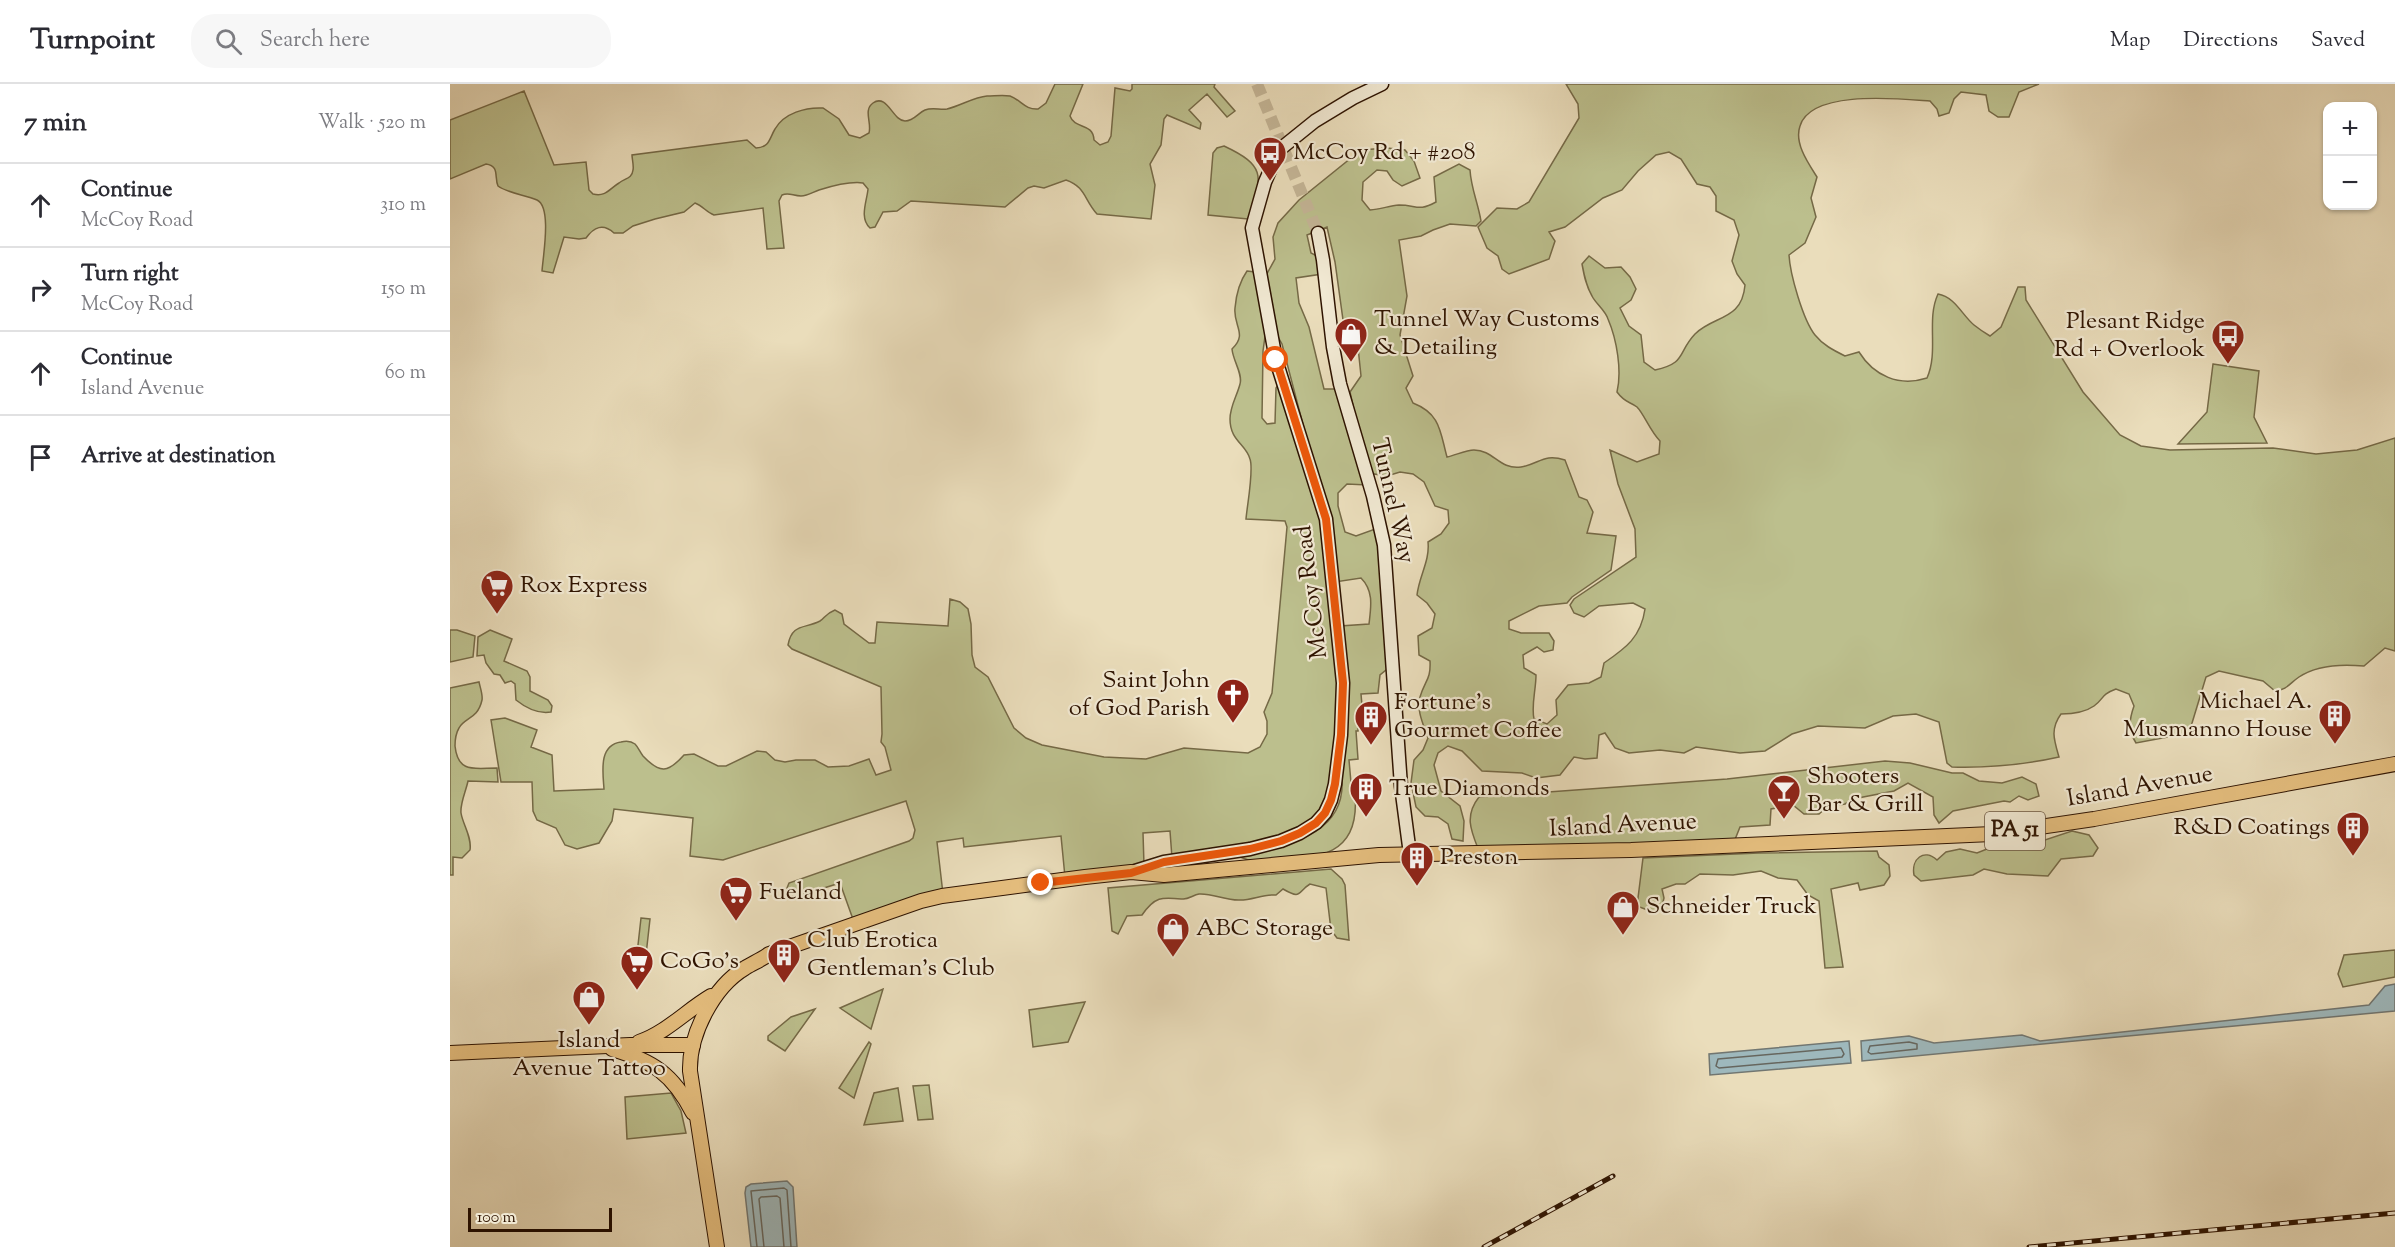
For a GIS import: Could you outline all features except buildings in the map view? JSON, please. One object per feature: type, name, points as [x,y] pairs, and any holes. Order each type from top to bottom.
[{"type":"main road","name":"Island Avenue","points":[[717,1247],[690,1071],[693,1045],[702,1014],[721,990],[745,968],[769,954],[921,901],[1063,880],[1131,873],[1172,874],[1362,856],[1631,850],[1992,834],[2094,819],[2395,764]]},
{"type":"main road","name":"Island Avenue","points":[[701,1021],[708,1019],[718,1004],[751,972],[755,964]]},
{"type":"main road","points":[[630,1045],[657,1034],[693,1007],[721,990]]},
{"type":"main road","points":[[450,1053],[630,1045],[693,1045]]},
{"type":"main road","points":[[602,1046],[639,1057],[663,1072],[681,1092],[700,1129]]},
{"type":"street","name":"McCoy Road","points":[[1131,873],[1164,862],[1240,851],[1281,841],[1316,823],[1325,813],[1331,800],[1341,735],[1343,683],[1326,519],[1276,360],[1252,228],[1265,182],[1279,150],[1315,121],[1382,84]]},
{"type":"street","name":"Tunnel Way","points":[[1318,233],[1340,384],[1373,496],[1384,545],[1401,786],[1410,854]]},
{"type":"green space","points":[[1055,84],[1083,84],[1070,116],[1076,123],[1091,131],[1094,140],[1100,145],[1108,142],[1111,136],[1115,88],[1130,91],[1132,84],[1215,84],[1214,87],[1235,111],[1227,117],[1207,94],[1189,110],[1201,123],[1200,129],[1167,115],[1164,119],[1161,145],[1150,164],[1155,185],[1151,219],[1097,214],[1081,190],[1066,180],[1044,188],[1034,186],[1028,188],[1005,207],[911,201],[897,211],[883,212],[875,227],[870,228],[864,214],[868,189],[863,183],[852,183],[829,187],[804,196],[782,195],[779,201],[784,248],[767,249],[763,208],[714,215],[695,203],[684,212],[633,226],[623,233],[614,233],[602,227],[592,231],[586,238],[564,237],[553,273],[542,271],[545,222],[542,204],[537,200],[498,186],[495,169],[490,165],[486,164],[450,179],[450,120],[524,91],[554,165],[586,162],[589,190],[597,195],[607,192],[631,175],[632,155],[747,140],[756,148],[761,147],[768,142],[779,123],[803,110],[823,108],[839,119],[849,135],[860,138],[869,133],[869,109],[873,103],[878,101],[886,104],[897,117],[905,121],[911,120],[928,109],[947,109],[987,96],[1010,96],[1030,108],[1038,109],[1046,103]]},
{"type":"green space","points":[[1566,84],[2039,84],[2019,92],[2009,117],[1998,117],[1989,111],[1986,95],[1961,92],[1954,99],[1949,113],[1939,116],[1937,109],[1930,101],[1879,98],[1838,101],[1821,106],[1808,114],[1800,126],[1799,139],[1803,153],[1817,177],[1811,198],[1816,217],[1805,243],[1789,255],[1798,296],[1810,328],[1828,347],[1845,356],[1859,352],[1872,367],[1888,377],[1897,380],[1917,380],[1927,378],[1930,368],[1933,314],[1938,294],[1949,299],[1974,325],[1990,336],[2001,327],[2018,287],[2025,287],[2026,300],[2083,392],[2120,435],[2141,446],[2170,450],[2273,448],[2316,454],[2357,450],[2395,438],[2395,651],[2385,648],[2364,666],[2322,667],[2306,673],[2285,688],[2275,691],[2263,681],[2219,671],[2206,677],[2189,733],[2136,743],[2130,725],[2134,706],[2129,694],[2116,689],[2107,693],[2094,706],[2086,710],[2061,714],[2054,730],[2059,757],[2006,765],[1952,767],[1947,763],[1939,722],[1916,714],[1893,716],[1865,728],[1818,726],[1792,734],[1765,751],[1740,753],[1696,747],[1684,753],[1660,750],[1629,753],[1615,748],[1605,733],[1599,735],[1597,758],[1574,757],[1560,775],[1536,778],[1522,773],[1482,771],[1462,751],[1448,746],[1438,753],[1434,765],[1441,791],[1460,806],[1464,821],[1463,841],[1452,839],[1448,824],[1438,817],[1425,816],[1416,807],[1411,783],[1414,760],[1423,750],[1428,738],[1421,718],[1419,702],[1429,676],[1430,661],[1419,655],[1418,636],[1432,628],[1435,614],[1417,595],[1427,556],[1428,542],[1441,534],[1449,523],[1448,510],[1435,506],[1424,482],[1413,474],[1400,472],[1387,476],[1368,473],[1350,392],[1361,376],[1356,328],[1344,327],[1335,262],[1327,227],[1307,235],[1311,253],[1321,258],[1322,274],[1296,278],[1299,303],[1309,327],[1324,389],[1339,389],[1367,485],[1347,484],[1338,493],[1338,506],[1345,532],[1356,536],[1378,528],[1391,666],[1380,675],[1378,693],[1361,694],[1363,717],[1358,717],[1358,731],[1356,731],[1358,759],[1349,760],[1352,794],[1355,795],[1354,818],[1348,835],[1338,846],[1324,854],[1251,861],[1240,857],[1275,848],[1309,835],[1323,826],[1334,814],[1341,799],[1342,779],[1338,777],[1340,626],[1369,624],[1370,594],[1361,578],[1335,582],[1314,467],[1282,344],[1269,321],[1263,281],[1275,259],[1273,237],[1278,223],[1299,200],[1361,150],[1387,148],[1405,150],[1414,161],[1420,178],[1402,186],[1393,180],[1387,171],[1377,170],[1363,182],[1362,200],[1370,210],[1399,205],[1421,207],[1430,205],[1436,202],[1434,177],[1459,164],[1470,170],[1481,221],[1476,226],[1450,224],[1421,236],[1399,240],[1407,296],[1400,335],[1413,376],[1406,388],[1413,403],[1422,407],[1434,418],[1441,432],[1447,457],[1471,450],[1481,451],[1513,467],[1527,466],[1546,458],[1565,460],[1579,497],[1587,500],[1593,512],[1587,533],[1616,536],[1611,570],[1572,597],[1567,603],[1539,606],[1509,621],[1509,629],[1521,633],[1549,633],[1554,641],[1553,650],[1544,652],[1537,647],[1523,655],[1524,668],[1536,675],[1534,719],[1547,724],[1557,715],[1556,700],[1568,685],[1589,683],[1601,677],[1604,663],[1626,647],[1640,627],[1645,609],[1633,603],[1599,606],[1584,617],[1574,613],[1570,605],[1574,599],[1636,557],[1635,529],[1618,484],[1610,450],[1637,462],[1659,454],[1660,441],[1637,407],[1617,392],[1619,365],[1614,336],[1607,316],[1588,288],[1582,264],[1589,256],[1605,268],[1621,267],[1630,277],[1636,289],[1631,300],[1620,308],[1629,326],[1641,335],[1644,362],[1655,370],[1677,361],[1695,334],[1726,316],[1739,305],[1745,285],[1732,261],[1739,235],[1734,220],[1716,211],[1716,196],[1710,187],[1697,184],[1681,159],[1669,152],[1656,155],[1622,190],[1603,198],[1565,227],[1549,232],[1555,241],[1549,259],[1509,274],[1502,269],[1498,256],[1487,248],[1478,227],[1497,208],[1517,209],[1529,202],[1579,118],[1578,104]]},
{"type":"green space","points":[[1224,146],[1249,160],[1258,175],[1256,193],[1248,219],[1208,215],[1213,153],[1217,148]]},
{"type":"green space","points":[[1247,271],[1255,272],[1267,322],[1263,351],[1262,418],[1267,424],[1275,423],[1276,388],[1281,381],[1326,517],[1341,732],[1325,808],[1307,828],[1277,840],[1172,858],[1170,831],[1143,833],[1144,865],[1065,877],[1061,836],[964,847],[963,838],[937,842],[943,894],[854,922],[840,883],[795,897],[789,896],[787,888],[789,883],[909,841],[913,838],[915,830],[906,801],[723,860],[690,856],[693,818],[614,809],[612,821],[599,843],[577,849],[565,845],[556,828],[537,820],[533,811],[532,782],[501,782],[491,720],[505,718],[537,730],[531,747],[552,755],[554,791],[604,789],[605,754],[608,748],[624,741],[635,744],[649,762],[664,769],[673,765],[684,755],[694,754],[718,766],[726,766],[757,751],[766,752],[775,760],[785,762],[815,760],[828,767],[849,766],[869,759],[876,775],[891,770],[885,747],[881,742],[881,687],[792,649],[788,645],[790,638],[796,630],[820,621],[835,610],[842,614],[844,624],[869,643],[875,643],[877,622],[948,626],[950,599],[960,602],[968,609],[975,667],[988,677],[1014,728],[1026,738],[1042,745],[1104,757],[1146,759],[1184,748],[1248,753],[1260,747],[1267,734],[1264,712],[1272,693],[1287,527],[1285,521],[1246,519],[1251,464],[1248,454],[1235,437],[1231,426],[1231,410],[1241,380],[1232,349],[1239,339],[1235,308],[1242,279]]},
{"type":"green space","points":[[2213,364],[2259,371],[2254,417],[2267,443],[2178,444],[2207,412]]},
{"type":"green space","points":[[450,630],[475,636],[473,657],[450,662]]},
{"type":"green space","points":[[490,630],[512,639],[504,661],[527,671],[530,677],[530,691],[548,700],[552,706],[551,712],[533,710],[516,700],[515,684],[511,681],[505,683],[500,675],[494,674],[486,663],[484,655],[477,656],[478,637]]},
{"type":"green space","points":[[479,682],[482,693],[480,706],[474,715],[459,728],[455,746],[460,761],[469,768],[497,768],[498,782],[468,781],[461,813],[470,840],[470,850],[462,858],[453,857],[453,875],[450,875],[450,688]]},
{"type":"green space","points":[[1885,761],[1910,763],[1952,773],[1963,773],[1979,781],[2002,783],[2022,777],[2036,784],[2039,796],[2028,800],[2019,796],[2010,802],[2004,801],[1953,811],[1939,823],[1934,815],[1933,797],[1908,783],[1894,791],[1827,807],[1819,814],[1804,814],[1793,805],[1771,809],[1770,825],[1740,827],[1734,842],[1479,851],[1470,824],[1474,804],[1479,797],[1727,779]]},
{"type":"green space","points":[[2072,831],[2089,835],[2098,848],[2093,856],[2061,859],[2048,876],[2007,874],[1984,869],[1973,875],[1921,881],[1914,875],[1914,864],[1923,855],[1937,860],[1946,852],[1960,849],[1977,853],[1992,847],[2018,849]]},
{"type":"green space","points":[[1877,851],[1879,857],[1889,865],[1890,876],[1884,885],[1860,890],[1858,883],[1831,889],[1843,967],[1825,968],[1819,901],[1808,895],[1797,880],[1778,878],[1761,871],[1733,875],[1700,874],[1685,884],[1676,884],[1662,889],[1664,898],[1661,910],[1650,911],[1637,906],[1643,858]]},
{"type":"green space","points":[[1331,869],[1345,885],[1349,940],[1337,938],[1331,930],[1326,888],[1310,884],[1299,894],[1283,889],[1276,895],[1245,900],[1204,894],[1184,899],[1159,899],[1151,904],[1142,915],[1127,916],[1118,934],[1112,931],[1108,888]]},
{"type":"green space","points":[[641,918],[650,919],[645,964],[636,963]]},
{"type":"green space","points":[[2395,950],[2395,977],[2343,987],[2338,974],[2344,955]]},
{"type":"green space","points":[[883,989],[871,1029],[840,1008]]},
{"type":"green space","points":[[1085,1002],[1068,1042],[1033,1047],[1029,1010]]},
{"type":"green space","points":[[815,1009],[785,1051],[768,1040],[768,1036],[791,1017]]},
{"type":"green space","points":[[869,1042],[871,1044],[854,1098],[839,1088]]},
{"type":"green space","points":[[929,1085],[933,1119],[918,1120],[913,1086]]},
{"type":"green space","points":[[898,1088],[903,1121],[864,1125],[874,1093]]},
{"type":"green space","points":[[671,1093],[681,1111],[686,1133],[627,1139],[625,1097]]},
{"type":"water","points":[[2395,984],[2395,1011],[1862,1061],[1861,1041],[1909,1036],[1934,1043],[2022,1035],[2040,1041],[2369,1005],[2385,986]]},
{"type":"water","points":[[1849,1041],[1851,1063],[1710,1075],[1709,1054]]},
{"type":"water","points":[[787,1181],[793,1187],[797,1247],[751,1247],[746,1187],[751,1184]]},
{"type":"tunnel","points":[[1257,84],[1318,233]]},
{"type":"railway","points":[[1484,1247],[1613,1176]]},
{"type":"railway","points":[[2029,1247],[2395,1213]]},
{"type":"place","name":"McCoy Rd + #208","points":[[1270,182]]},
{"type":"place","name":"Tunnel Way Customs & Detailing","points":[[1351,363]]},
{"type":"place","name":"Plesant Ridge Rd + Overlook","points":[[2228,365]]},
{"type":"place","name":"Rox Express","points":[[497,615]]},
{"type":"place","name":"Saint John of God Parish","points":[[1233,724]]},
{"type":"place","name":"Michael A. Musmanno House","points":[[2335,745]]},
{"type":"place","name":"Fortune's Gourmet Coffee","points":[[1371,746]]},
{"type":"place","name":"True Diamonds","points":[[1366,818]]},
{"type":"place","name":"Shooters Bar & Grill","points":[[1784,820]]},
{"type":"place","name":"R&D Coatings","points":[[2353,857]]},
{"type":"place","name":"Preston","points":[[1417,887]]},
{"type":"place","name":"Fueland","points":[[736,922]]},
{"type":"place","name":"Schneider Truck","points":[[1623,936]]},
{"type":"place","name":"ABC Storage","points":[[1173,958]]},
{"type":"place","name":"Club Erotica Gentleman's Club","points":[[784,984]]},
{"type":"place","name":"CoGo's","points":[[637,991]]},
{"type":"place","name":"Island Avenue Tattoo","points":[[589,1026]]},
{"type":"route","points":[[1041,883],[1131,873],[1164,862],[1250,849],[1281,841],[1316,823],[1325,813],[1331,800],[1341,735],[1343,683],[1326,519],[1276,360]]}]
